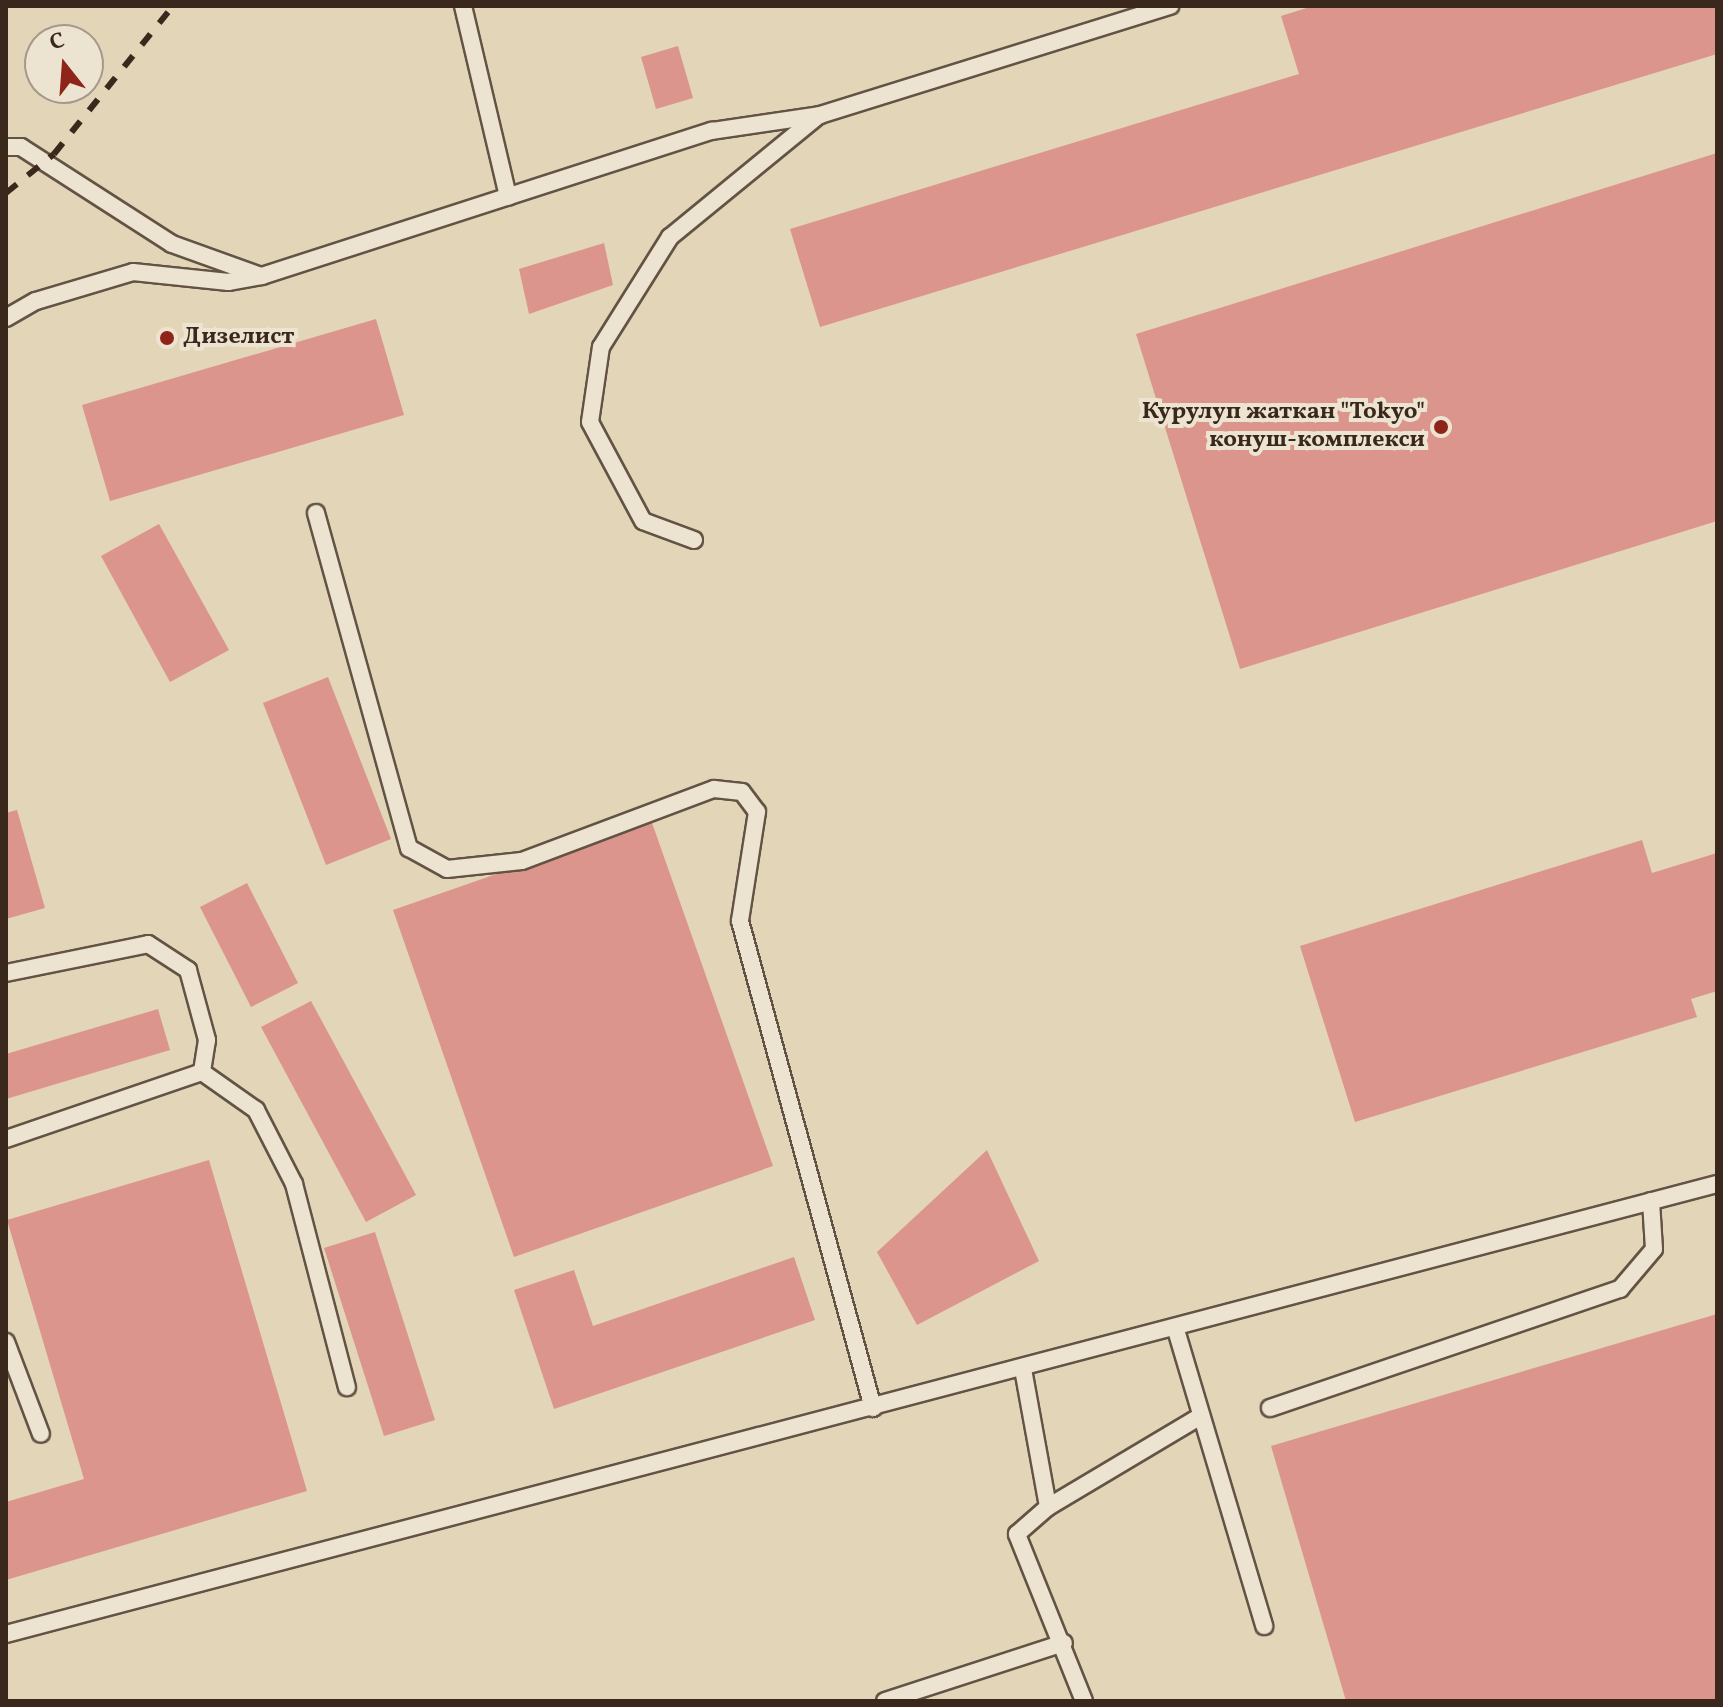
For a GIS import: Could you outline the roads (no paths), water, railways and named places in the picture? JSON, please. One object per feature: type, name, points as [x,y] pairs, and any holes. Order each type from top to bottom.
[{"type":"lane","points":[[463,6],[508,197]]},
{"type":"lane","points":[[6,318],[36,301],[133,272],[228,282],[262,276],[712,131],[820,115],[1170,6]]},
{"type":"lane","points":[[694,540],[643,521],[590,422],[601,347],[670,237],[820,115]]},
{"type":"lane","points":[[6,147],[21,147],[172,244],[262,276]]},
{"type":"lane","points":[[316,513],[409,848],[447,869],[522,861],[714,789],[742,792],[757,812],[740,921],[873,1408]]},
{"type":"lane","points":[[6,973],[148,944],[188,970],[207,1040],[202,1072]]},
{"type":"lane","points":[[6,1139],[202,1072]]},
{"type":"lane","points":[[202,1072],[256,1110],[294,1184],[347,1387]]},
{"type":"lane","points":[[6,1634],[1176,1330],[1717,1184]]},
{"type":"lane","points":[[1270,1408],[1620,1289],[1654,1249],[1651,1201]]},
{"type":"lane","points":[[1176,1330],[1199,1417],[1264,1626]]},
{"type":"lane","points":[[6,1342],[41,1434]]},
{"type":"lane","points":[[1023,1369],[1048,1507]]},
{"type":"lane","points":[[1084,1701],[1064,1643],[1017,1534],[1048,1507],[1199,1417]]},
{"type":"lane","points":[[885,1701],[1064,1643]]},
{"type":"railway","points":[[6,193],[54,154],[173,6]]},
{"type":"place","name":"Дизелист","points":[[167,338]]},
{"type":"place","name":"Курулуп жаткан \"Tokyo\" конуш-комплекси","points":[[1441,427]]}]
